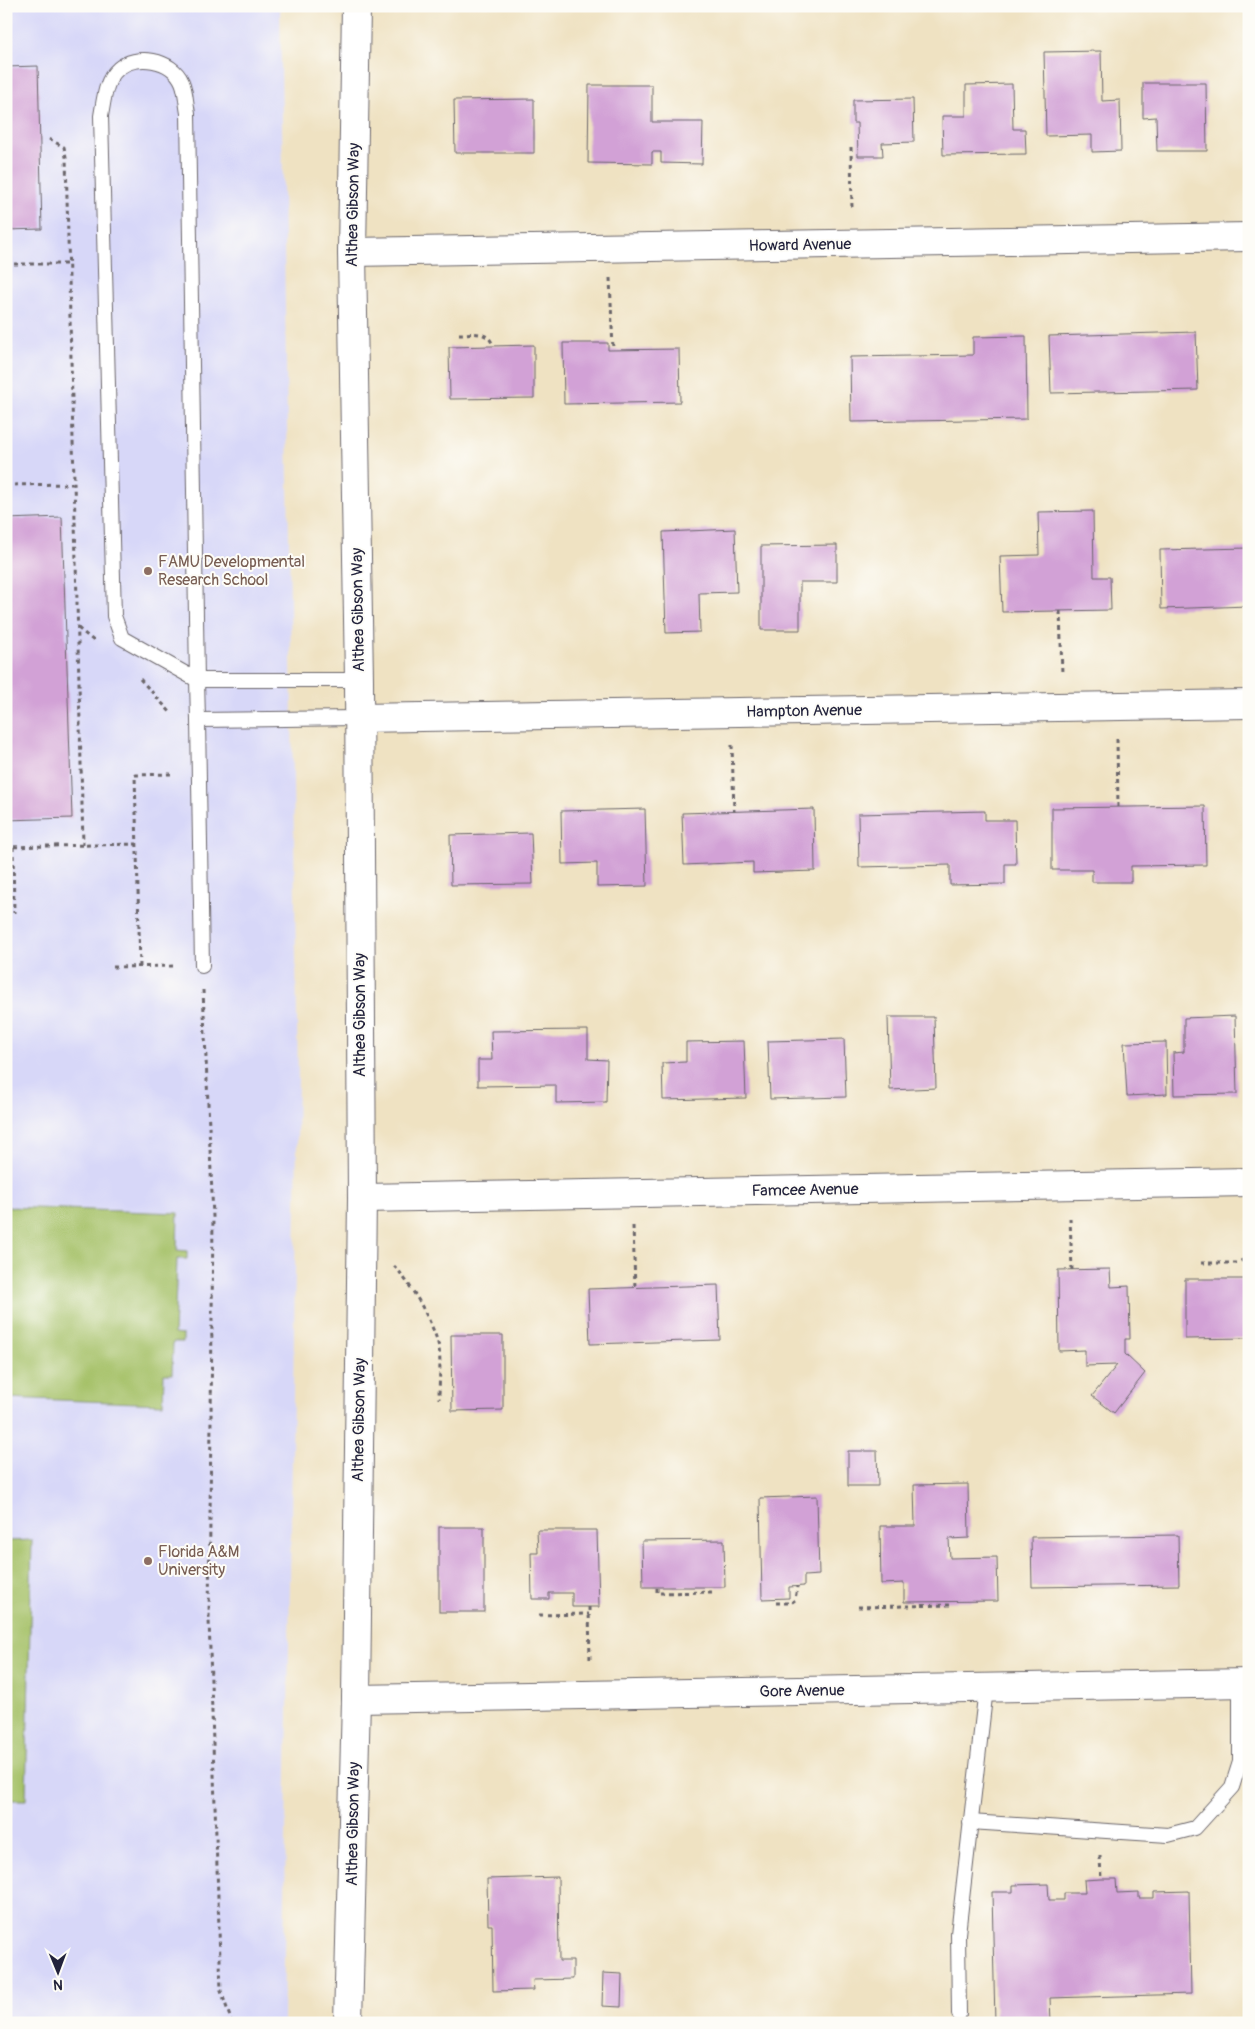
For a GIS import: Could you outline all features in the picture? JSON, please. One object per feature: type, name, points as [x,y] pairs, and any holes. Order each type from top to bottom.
[{"type":"street","name":"Althea Gibson Way","points":[[348,2023],[356,1699],[362,1198],[359,680],[352,252],[356,6]]},
{"type":"street","name":"Howard Avenue","points":[[352,252],[1249,237]]},
{"type":"street","name":"Hampton Avenue","points":[[358,718],[1249,704]]},
{"type":"street","name":"Famcee Avenue","points":[[362,1198],[1249,1182]]},
{"type":"street","name":"Gore Avenue","points":[[356,1699],[1245,1683]]},
{"type":"lane","points":[[202,966],[198,680],[188,113],[182,82],[168,67],[152,60],[134,61],[118,69],[106,86],[101,116],[114,616],[122,638],[198,680],[359,680]]},
{"type":"lane","points":[[198,720],[358,718]]},
{"type":"lane","points":[[970,1822],[1168,1835],[1195,1828],[1232,1787],[1240,1762],[1245,1683]]},
{"type":"lane","points":[[959,2014],[958,1934],[986,1688]]},
{"type":"path","points":[[49,139],[64,147],[66,157],[83,845]]},
{"type":"path","points":[[851,147],[853,244]]},
{"type":"path","points":[[609,248],[613,350]]},
{"type":"path","points":[[6,264],[68,264]]},
{"type":"path","points":[[459,334],[485,335],[491,341],[492,346]]},
{"type":"path","points":[[6,485],[74,484]]},
{"type":"path","points":[[1060,611],[1063,707]]},
{"type":"path","points":[[78,628],[98,644]]},
{"type":"path","points":[[139,679],[171,711],[171,720]]},
{"type":"path","points":[[1116,736],[1118,807]]},
{"type":"path","points":[[732,749],[734,812]]},
{"type":"path","points":[[140,967],[135,775],[171,774],[171,765]]},
{"type":"path","points":[[6,847],[137,844]]},
{"type":"path","points":[[13,847],[14,913]]},
{"type":"path","points":[[113,968],[202,966],[213,1217],[210,1628],[221,1991],[232,2023]]},
{"type":"path","points":[[1069,1185],[1072,1270]]},
{"type":"path","points":[[632,1194],[635,1288]]},
{"type":"path","points":[[1201,1262],[1237,1263],[1249,1257]]},
{"type":"path","points":[[392,1264],[404,1276],[421,1306],[439,1346],[439,1399]]},
{"type":"path","points":[[776,1604],[795,1600],[797,1586]]},
{"type":"path","points":[[657,1588],[657,1592],[714,1592]]},
{"type":"path","points":[[858,1607],[952,1605],[951,1602]]},
{"type":"path","points":[[589,1607],[590,1695]]},
{"type":"path","points":[[539,1615],[589,1614]]},
{"type":"shaded area","points":[[6,6],[280,6],[298,1079],[283,2023],[6,2023]]},
{"type":"green space","points":[[6,1207],[178,1213],[177,1250],[187,1251],[187,1259],[177,1259],[174,1334],[183,1335],[183,1342],[173,1342],[172,1374],[164,1374],[163,1404],[6,1398]]},
{"type":"green space","points":[[32,1540],[26,1800],[6,1800],[6,1541]]},
{"type":"building","points":[[1101,51],[1102,101],[1120,100],[1121,151],[1092,152],[1092,135],[1046,136],[1044,52]]},
{"type":"building","points":[[38,66],[42,229],[6,230],[6,67]]},
{"type":"building","points":[[1143,83],[1206,83],[1207,151],[1157,151],[1156,117],[1143,118]]},
{"type":"building","points":[[1012,84],[1013,129],[1025,129],[1026,154],[943,155],[942,116],[966,116],[966,85]]},
{"type":"building","points":[[589,85],[652,85],[652,122],[703,122],[702,164],[661,163],[661,152],[652,152],[652,164],[588,163]]},
{"type":"building","points":[[534,99],[534,153],[455,153],[454,100]]},
{"type":"building","points":[[913,99],[914,142],[882,143],[883,156],[858,156],[857,123],[853,123],[853,100]]},
{"type":"building","points":[[1196,332],[1198,390],[1051,393],[1049,336]]},
{"type":"building","points":[[1026,336],[1027,419],[851,422],[850,357],[973,355],[973,337]]},
{"type":"building","points":[[563,343],[608,343],[608,350],[679,349],[680,402],[564,404]]},
{"type":"building","points":[[534,345],[534,398],[450,399],[449,347]]},
{"type":"building","points":[[1093,511],[1094,577],[1110,577],[1111,610],[1002,612],[1000,556],[1039,555],[1038,512]]},
{"type":"building","points":[[62,517],[72,818],[6,820],[6,519]]},
{"type":"building","points":[[735,529],[737,592],[699,593],[700,632],[666,633],[663,532]]},
{"type":"building","points":[[837,545],[837,582],[800,582],[800,630],[761,630],[761,546]]},
{"type":"building","points":[[1249,548],[1249,606],[1161,609],[1160,550]]},
{"type":"building","points":[[1205,806],[1206,865],[1131,866],[1131,882],[1092,882],[1092,870],[1052,870],[1052,808]]},
{"type":"building","points":[[645,809],[647,886],[597,887],[597,863],[562,864],[561,811]]},
{"type":"building","points":[[814,809],[815,871],[753,873],[753,862],[684,865],[682,813]]},
{"type":"building","points":[[985,811],[985,820],[1015,820],[1016,864],[1005,864],[1005,884],[950,885],[950,865],[859,867],[858,814]]},
{"type":"building","points":[[531,833],[533,884],[451,885],[450,835]]},
{"type":"building","points":[[1235,1016],[1237,1094],[1174,1095],[1173,1053],[1184,1052],[1184,1018]]},
{"type":"building","points":[[888,1017],[934,1017],[936,1088],[890,1090]]},
{"type":"building","points":[[588,1030],[588,1059],[607,1060],[606,1102],[556,1103],[556,1085],[478,1086],[478,1060],[492,1060],[491,1031]]},
{"type":"building","points":[[844,1039],[846,1097],[770,1099],[768,1041]]},
{"type":"building","points":[[744,1041],[746,1098],[663,1100],[662,1063],[686,1062],[686,1042]]},
{"type":"building","points":[[1166,1042],[1167,1094],[1127,1096],[1124,1043]]},
{"type":"building","points":[[1110,1269],[1111,1287],[1129,1286],[1130,1339],[1125,1339],[1125,1354],[1145,1373],[1114,1413],[1092,1396],[1117,1365],[1085,1366],[1085,1350],[1059,1351],[1058,1270]]},
{"type":"building","points":[[1185,1279],[1249,1279],[1249,1338],[1185,1339]]},
{"type":"building","points":[[718,1285],[720,1340],[590,1344],[588,1289]]},
{"type":"building","points":[[451,1335],[503,1335],[503,1410],[452,1411]]},
{"type":"building","points":[[848,1451],[877,1451],[878,1486],[848,1486]]},
{"type":"building","points":[[968,1484],[969,1538],[949,1539],[950,1558],[997,1557],[998,1601],[904,1602],[904,1583],[881,1584],[880,1526],[915,1526],[914,1485]]},
{"type":"building","points":[[817,1496],[819,1575],[804,1576],[804,1586],[789,1587],[789,1598],[762,1599],[760,1498]]},
{"type":"building","points":[[439,1527],[484,1527],[484,1612],[439,1612]]},
{"type":"building","points":[[537,1530],[597,1530],[599,1607],[572,1607],[572,1593],[549,1593],[549,1599],[532,1599],[531,1553],[538,1553]]},
{"type":"building","points":[[1178,1535],[1179,1585],[1032,1587],[1031,1537]]},
{"type":"building","points":[[724,1540],[725,1587],[643,1587],[642,1541]]},
{"type":"building","points":[[558,1877],[559,1961],[573,1961],[573,1979],[533,1980],[534,1990],[493,1991],[492,1925],[488,1925],[487,1879]]},
{"type":"building","points":[[1116,1879],[1117,1893],[1139,1892],[1139,1898],[1154,1898],[1154,1892],[1189,1891],[1191,1994],[1050,1998],[1051,2022],[995,2023],[992,1892],[1013,1892],[1013,1885],[1048,1884],[1049,1900],[1064,1900],[1064,1893],[1085,1893],[1084,1880]]},
{"type":"building","points":[[603,1973],[622,1974],[621,2007],[602,2006]]},
{"type":"place","name":"FAMU Developmental Research School","points":[[148,571]]},
{"type":"place","name":"Florida A&M University","points":[[148,1561]]}]
